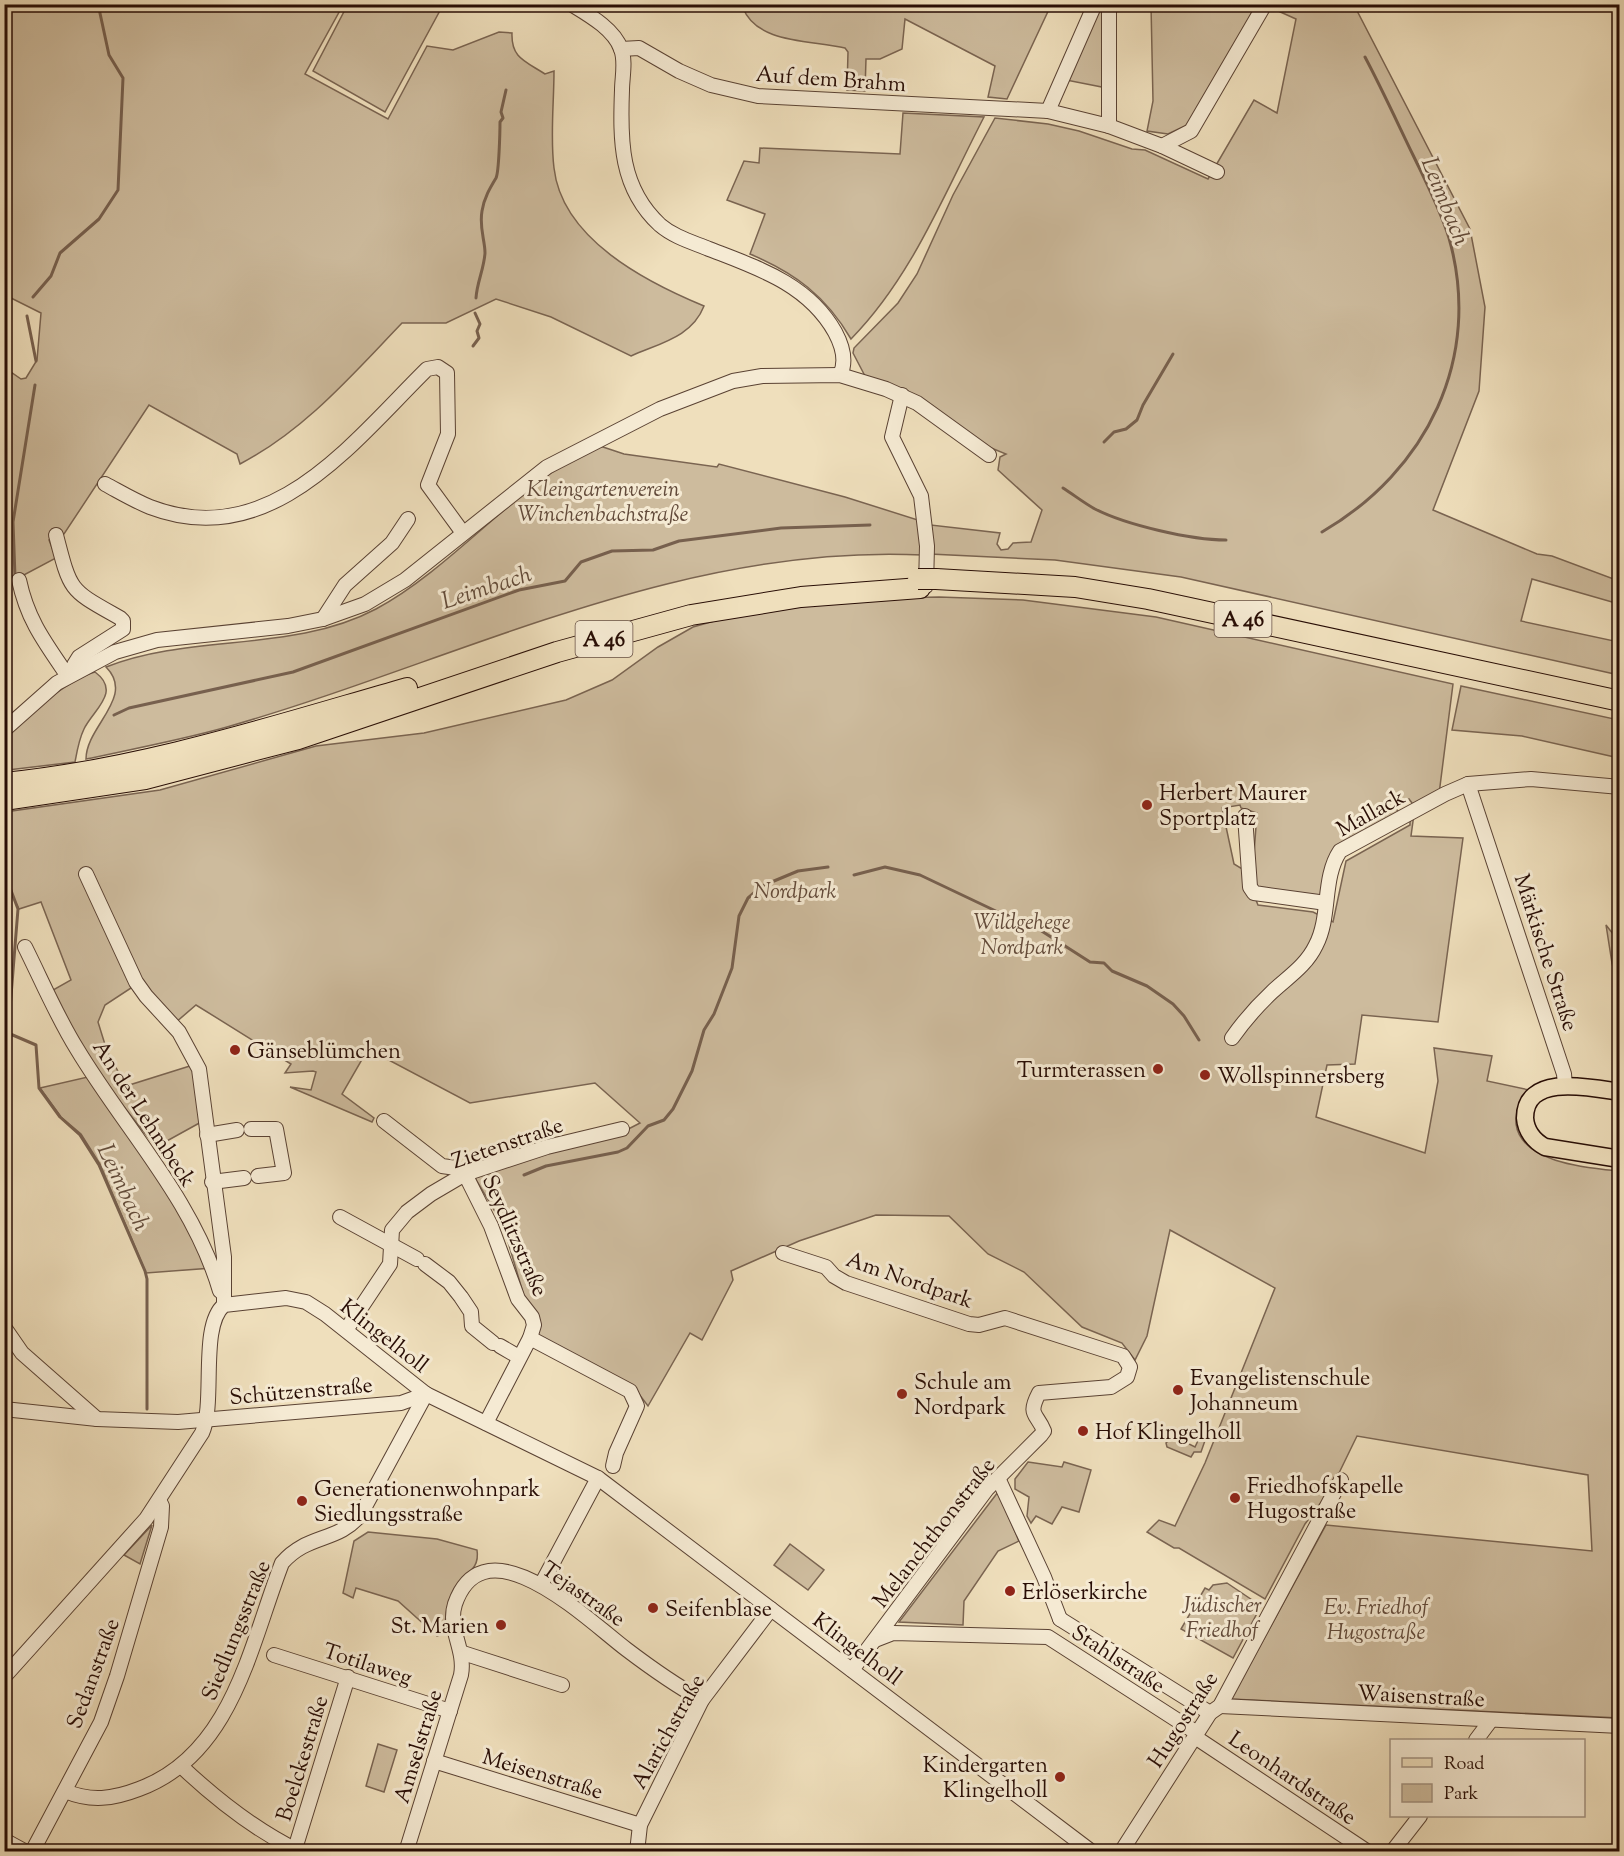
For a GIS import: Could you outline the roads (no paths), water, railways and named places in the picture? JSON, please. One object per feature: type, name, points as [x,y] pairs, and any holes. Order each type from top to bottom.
[{"type":"highway","name":"A 46","points":[[4,783],[89,781],[174,772],[298,739],[556,652],[658,623],[801,597],[928,586],[1075,587],[1148,599],[1620,701]]},
{"type":"highway","name":"A 46","points":[[928,586],[1050,596],[1142,609],[1620,712]]},
{"type":"highway","name":"A 46","points":[[4,800],[89,781]]},
{"type":"main road","points":[[1620,1092],[1565,1085],[1546,1088],[1534,1096],[1525,1114],[1527,1127],[1537,1143],[1557,1151],[1620,1159]]},
{"type":"street","points":[[571,4],[599,22],[621,49],[623,161],[631,187],[648,211],[661,226],[678,237],[757,267],[782,279],[801,292],[817,306],[839,339],[843,353],[840,375]]},
{"type":"street","points":[[1048,111],[1095,4]]},
{"type":"street","points":[[1109,4],[1109,126]]},
{"type":"street","points":[[1162,146],[1191,131],[1265,4]]},
{"type":"street","name":"Auf dem Brahm","points":[[621,49],[639,48],[679,71],[711,85],[758,96],[1048,111],[1109,126],[1162,146],[1217,172]]},
{"type":"street","points":[[105,484],[150,507],[189,517],[218,518],[258,511],[283,499],[332,462],[427,369],[438,367],[447,373],[448,434],[428,484],[463,533]]},
{"type":"street","points":[[4,730],[35,699],[76,670],[115,652],[157,640],[288,626],[323,619],[358,607],[387,593],[547,467],[687,397],[734,381],[762,376],[840,375],[902,396],[941,418],[989,455]]},
{"type":"street","points":[[902,396],[892,437],[921,496],[927,546],[928,586]]},
{"type":"street","points":[[323,619],[341,590],[392,543],[408,519]]},
{"type":"street","points":[[56,535],[72,587],[89,602],[120,618],[124,625],[119,633],[79,657],[74,666],[76,670]]},
{"type":"street","points":[[19,580],[25,607],[34,627],[65,672],[76,670]]},
{"type":"street","name":"Mallack","points":[[1232,1038],[1257,1007],[1298,971],[1310,955],[1322,929],[1333,862],[1340,852],[1445,794],[1468,784],[1531,779],[1620,787]]},
{"type":"street","name":"Märkische Straße","points":[[1468,784],[1564,1074],[1565,1085]]},
{"type":"street","points":[[1245,816],[1250,887],[1254,892],[1326,903]]},
{"type":"street","points":[[4,1677],[146,1519],[195,1444],[208,1418],[207,1397],[213,1324],[219,1310],[224,1305],[224,1257],[212,1182],[201,1078],[179,1032],[136,982],[86,874]]},
{"type":"street","name":"An der Lehmbeck","points":[[25,947],[76,1048],[147,1148],[168,1182],[209,1257],[224,1305]]},
{"type":"street","name":"Seydlitzstraße","points":[[384,1121],[442,1166],[456,1168],[465,1174],[491,1226],[518,1299],[532,1317],[534,1325],[530,1338]]},
{"type":"street","points":[[207,1135],[244,1129],[276,1129],[284,1173],[212,1182]]},
{"type":"street","name":"Zietenstraße","points":[[346,1330],[390,1264],[392,1230],[407,1212],[431,1194],[465,1174],[547,1147],[622,1129]]},
{"type":"street","points":[[340,1217],[421,1262],[449,1282],[469,1307],[472,1326],[496,1345],[519,1357]]},
{"type":"street","name":"Am Nordpark","points":[[783,1253],[826,1267],[834,1276],[846,1283],[969,1324],[1005,1318],[1123,1356],[1128,1361]]},
{"type":"street","name":"Klingelholl","points":[[224,1305],[286,1298],[306,1302],[346,1330],[426,1394],[486,1423],[607,1472],[771,1609],[1092,1851]]},
{"type":"street","points":[[4,1327],[22,1353],[97,1419]]},
{"type":"street","points":[[486,1423],[530,1338],[630,1391],[636,1400],[637,1406],[607,1472],[542,1584]]},
{"type":"street","name":"Melanchthonstraße","points":[[875,1640],[998,1478],[1044,1431],[1034,1418],[1039,1393],[1111,1387],[1127,1377],[1131,1370],[1128,1361]]},
{"type":"street","name":"Schützenstraße","points":[[4,1409],[97,1419],[177,1422],[401,1403],[426,1394]]},
{"type":"street","name":"Siedlungsstraße","points":[[65,1791],[82,1798],[98,1799],[120,1795],[143,1788],[182,1767],[215,1730],[236,1688],[282,1563],[293,1550],[305,1543],[352,1526],[366,1506],[426,1394]]},
{"type":"street","points":[[195,1444],[190,1432],[177,1422],[207,1397]]},
{"type":"street","points":[[998,1478],[1044,1577],[1060,1619]]},
{"type":"street","name":"Hugostraße","points":[[1121,1851],[1215,1709],[1341,1480]]},
{"type":"street","name":"Sedanstraße","points":[[32,1851],[101,1722],[161,1527],[162,1506],[159,1500]]},
{"type":"street","name":"Tejastraße","points":[[463,1653],[453,1619],[456,1602],[468,1582],[486,1573],[501,1571],[542,1584],[670,1682],[702,1700]]},
{"type":"street","name":"Alarichstraße","points":[[637,1851],[640,1825],[702,1700],[771,1609]]},
{"type":"street","name":"Stahlstraße","points":[[1048,1637],[1060,1619],[1215,1709]]},
{"type":"street","name":"Stahlstraße","points":[[875,1640],[893,1633],[1048,1637],[1196,1735]]},
{"type":"street","points":[[852,1670],[875,1640]]},
{"type":"street","name":"Totilaweg","points":[[251,1648],[450,1711]]},
{"type":"street","points":[[463,1653],[562,1685]]},
{"type":"street","name":"Amselstraße","points":[[406,1851],[461,1675],[463,1653]]},
{"type":"street","name":"Boelckestraße","points":[[296,1851],[348,1677]]},
{"type":"street","name":"Waisenstraße","points":[[1215,1709],[1620,1726]]},
{"type":"street","points":[[1477,1739],[1491,1720]]},
{"type":"street","name":"Leonhardstraße","points":[[1196,1735],[1368,1851]]},
{"type":"street","name":"Meisenstraße","points":[[435,1761],[640,1825]]},
{"type":"street","points":[[182,1767],[223,1803],[296,1851]]},
{"type":"street","points":[[1392,1851],[1418,1817]]},
{"type":"street","points":[[4,1840],[26,1851]]},
{"type":"waterway","points":[[33,297],[51,276],[60,253],[99,219],[118,190],[123,78],[109,55],[98,4]]},
{"type":"waterway","name":"Leimbach","points":[[1322,532],[1359,507],[1391,477],[1417,444],[1438,407],[1451,368],[1458,326],[1458,283],[1449,238],[1428,185],[1365,57]]},
{"type":"waterway","points":[[476,298],[485,253],[481,223],[482,211],[497,174],[500,122],[503,118],[501,112],[506,90]]},
{"type":"waterway","points":[[473,346],[479,338],[477,331],[480,324],[475,313]]},
{"type":"waterway","points":[[27,316],[36,361]]},
{"type":"waterway","points":[[1104,442],[1114,432],[1126,429],[1137,420],[1143,405],[1173,354]]},
{"type":"waterway","points":[[15,577],[13,522],[35,385]]},
{"type":"waterway","name":"Leimbach","points":[[1063,488],[1095,509],[1124,521],[1177,534],[1226,540]]},
{"type":"waterway","name":"Leimbach","points":[[114,715],[129,708],[293,672],[519,590],[565,581],[581,562],[612,551],[653,550],[679,541],[781,528],[870,525]]},
{"type":"waterway","points":[[524,1175],[546,1166],[618,1152],[627,1148],[648,1126],[664,1120],[673,1109],[692,1071],[704,1030],[714,1014],[732,968],[739,916],[748,898],[762,886],[798,871],[828,867]]},
{"type":"waterway","points":[[854,875],[885,867],[920,875],[1000,913],[1026,921],[1090,962],[1104,963],[1112,971],[1147,986],[1173,1004],[1184,1016],[1199,1040]]},
{"type":"waterway","name":"Leimbach","points":[[4,872],[18,909],[8,1033],[36,1045],[39,1088],[60,1117],[80,1135],[99,1165],[145,1271],[147,1279],[147,1409]]},
{"type":"place","name":"Herbert Maurer Sportplatz","points":[[1147,805]]},
{"type":"place","name":"Gänseblümchen","points":[[235,1050]]},
{"type":"place","name":"Turmterassen","points":[[1158,1069]]},
{"type":"place","name":"Wollspinnersberg","points":[[1205,1075]]},
{"type":"place","name":"Evangelistenschule Johanneum","points":[[1178,1390]]},
{"type":"place","name":"Schule am Nordpark","points":[[902,1394]]},
{"type":"place","name":"Hof Klingelholl","points":[[1083,1431]]},
{"type":"place","name":"Friedhofskapelle Hugostraße","points":[[1235,1498]]},
{"type":"place","name":"Generationenwohnpark Siedlungsstraße","points":[[302,1501]]},
{"type":"place","name":"Erlöserkirche","points":[[1010,1591]]},
{"type":"place","name":"Seifenblase","points":[[653,1608]]},
{"type":"place","name":"St. Marien","points":[[501,1625]]},
{"type":"place","name":"Kindergarten Klingelholl","points":[[1060,1777]]},
{"type":"park label","name":"Kleingartenverein Winchenbachstraße","points":[[603,500]]},
{"type":"park label","name":"Nordpark","points":[[795,890]]},
{"type":"park label","name":"Wildgehege Nordpark","points":[[1022,934]]},
{"type":"park label","name":"Jüdischer Friedhof","points":[[1222,1616]]},
{"type":"park label","name":"Ev. Friedhof Hugostraße","points":[[1376,1619]]}]
